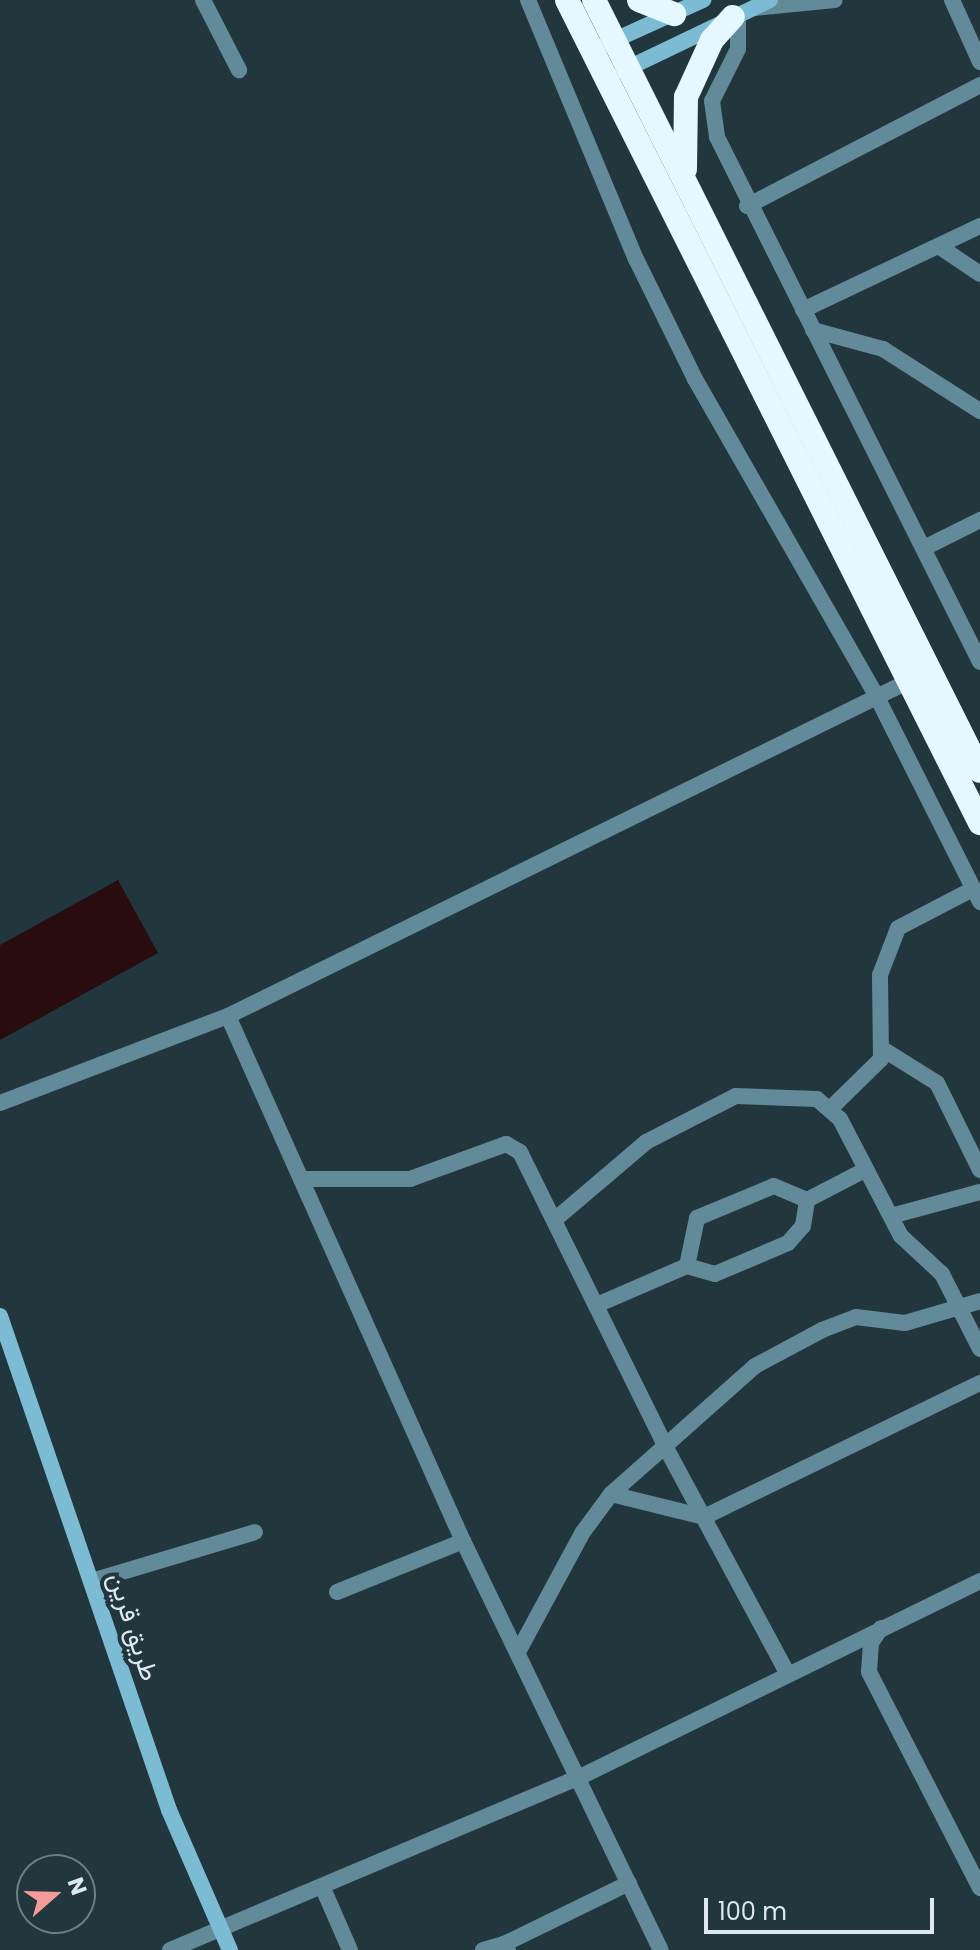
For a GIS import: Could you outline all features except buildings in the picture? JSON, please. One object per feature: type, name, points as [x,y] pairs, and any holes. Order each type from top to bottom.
[{"type":"highway","points":[[567,0],[603,45],[980,823]]},
{"type":"highway","points":[[594,0],[603,45]]},
{"type":"highway","points":[[639,0],[682,5]]},
{"type":"highway","points":[[690,191],[681,129],[686,97],[712,40],[742,13]]},
{"type":"highway","points":[[617,73],[690,191],[980,771]]},
{"type":"main road","points":[[617,73],[770,0]]},
{"type":"main road","points":[[603,45],[682,5]]},
{"type":"main road","name":"طريق قرين","points":[[0,1316],[169,1810],[230,1950]]},
{"type":"street","points":[[203,0],[239,70]]},
{"type":"street","points":[[528,0],[636,259],[695,379],[876,695],[977,895],[898,928],[880,975],[881,1048],[876,1069],[831,1108]]},
{"type":"street","points":[[835,0],[742,13],[740,39],[716,88],[712,121],[747,206],[974,638],[980,662]]},
{"type":"street","points":[[952,0],[980,62]]},
{"type":"street","points":[[747,206],[980,85]]},
{"type":"street","points":[[803,310],[980,226]]},
{"type":"street","points":[[940,247],[980,274]]},
{"type":"street","points":[[813,330],[883,349],[980,411]]},
{"type":"street","points":[[924,548],[980,520]]},
{"type":"street","points":[[0,1103],[228,1016],[909,681]]},
{"type":"street","points":[[228,1016],[463,1541],[661,1950]]},
{"type":"street","points":[[881,1048],[937,1083],[980,1170]]},
{"type":"street","points":[[558,1217],[646,1142],[736,1096],[802,1095],[831,1108],[863,1171],[891,1216],[962,1305],[980,1349]]},
{"type":"street","points":[[301,1179],[434,1175],[506,1144],[520,1152],[558,1217],[665,1446],[787,1673]]},
{"type":"street","points":[[807,1200],[863,1171]]},
{"type":"street","points":[[687,1266],[697,1218],[774,1186],[807,1200]]},
{"type":"street","points":[[891,1216],[980,1192]]},
{"type":"street","points":[[599,1304],[687,1266],[715,1274],[788,1243],[803,1226],[807,1200]]},
{"type":"street","points":[[518,1652],[611,1494],[755,1366],[822,1330],[856,1317],[905,1323],[980,1301]]},
{"type":"street","points":[[611,1494],[704,1517],[980,1383]]},
{"type":"street","points":[[92,1581],[255,1532]]},
{"type":"street","points":[[337,1592],[463,1541]]},
{"type":"street","points":[[170,1950],[578,1778],[980,1581]]},
{"type":"street","points":[[889,1623],[871,1643],[869,1672],[980,1888]]},
{"type":"street","points":[[483,1950],[506,1947],[629,1883]]},
{"type":"street","points":[[322,1886],[350,1950]]},
{"type":"shaded area","points":[[118,880],[158,953],[0,1040],[0,945]]}]
